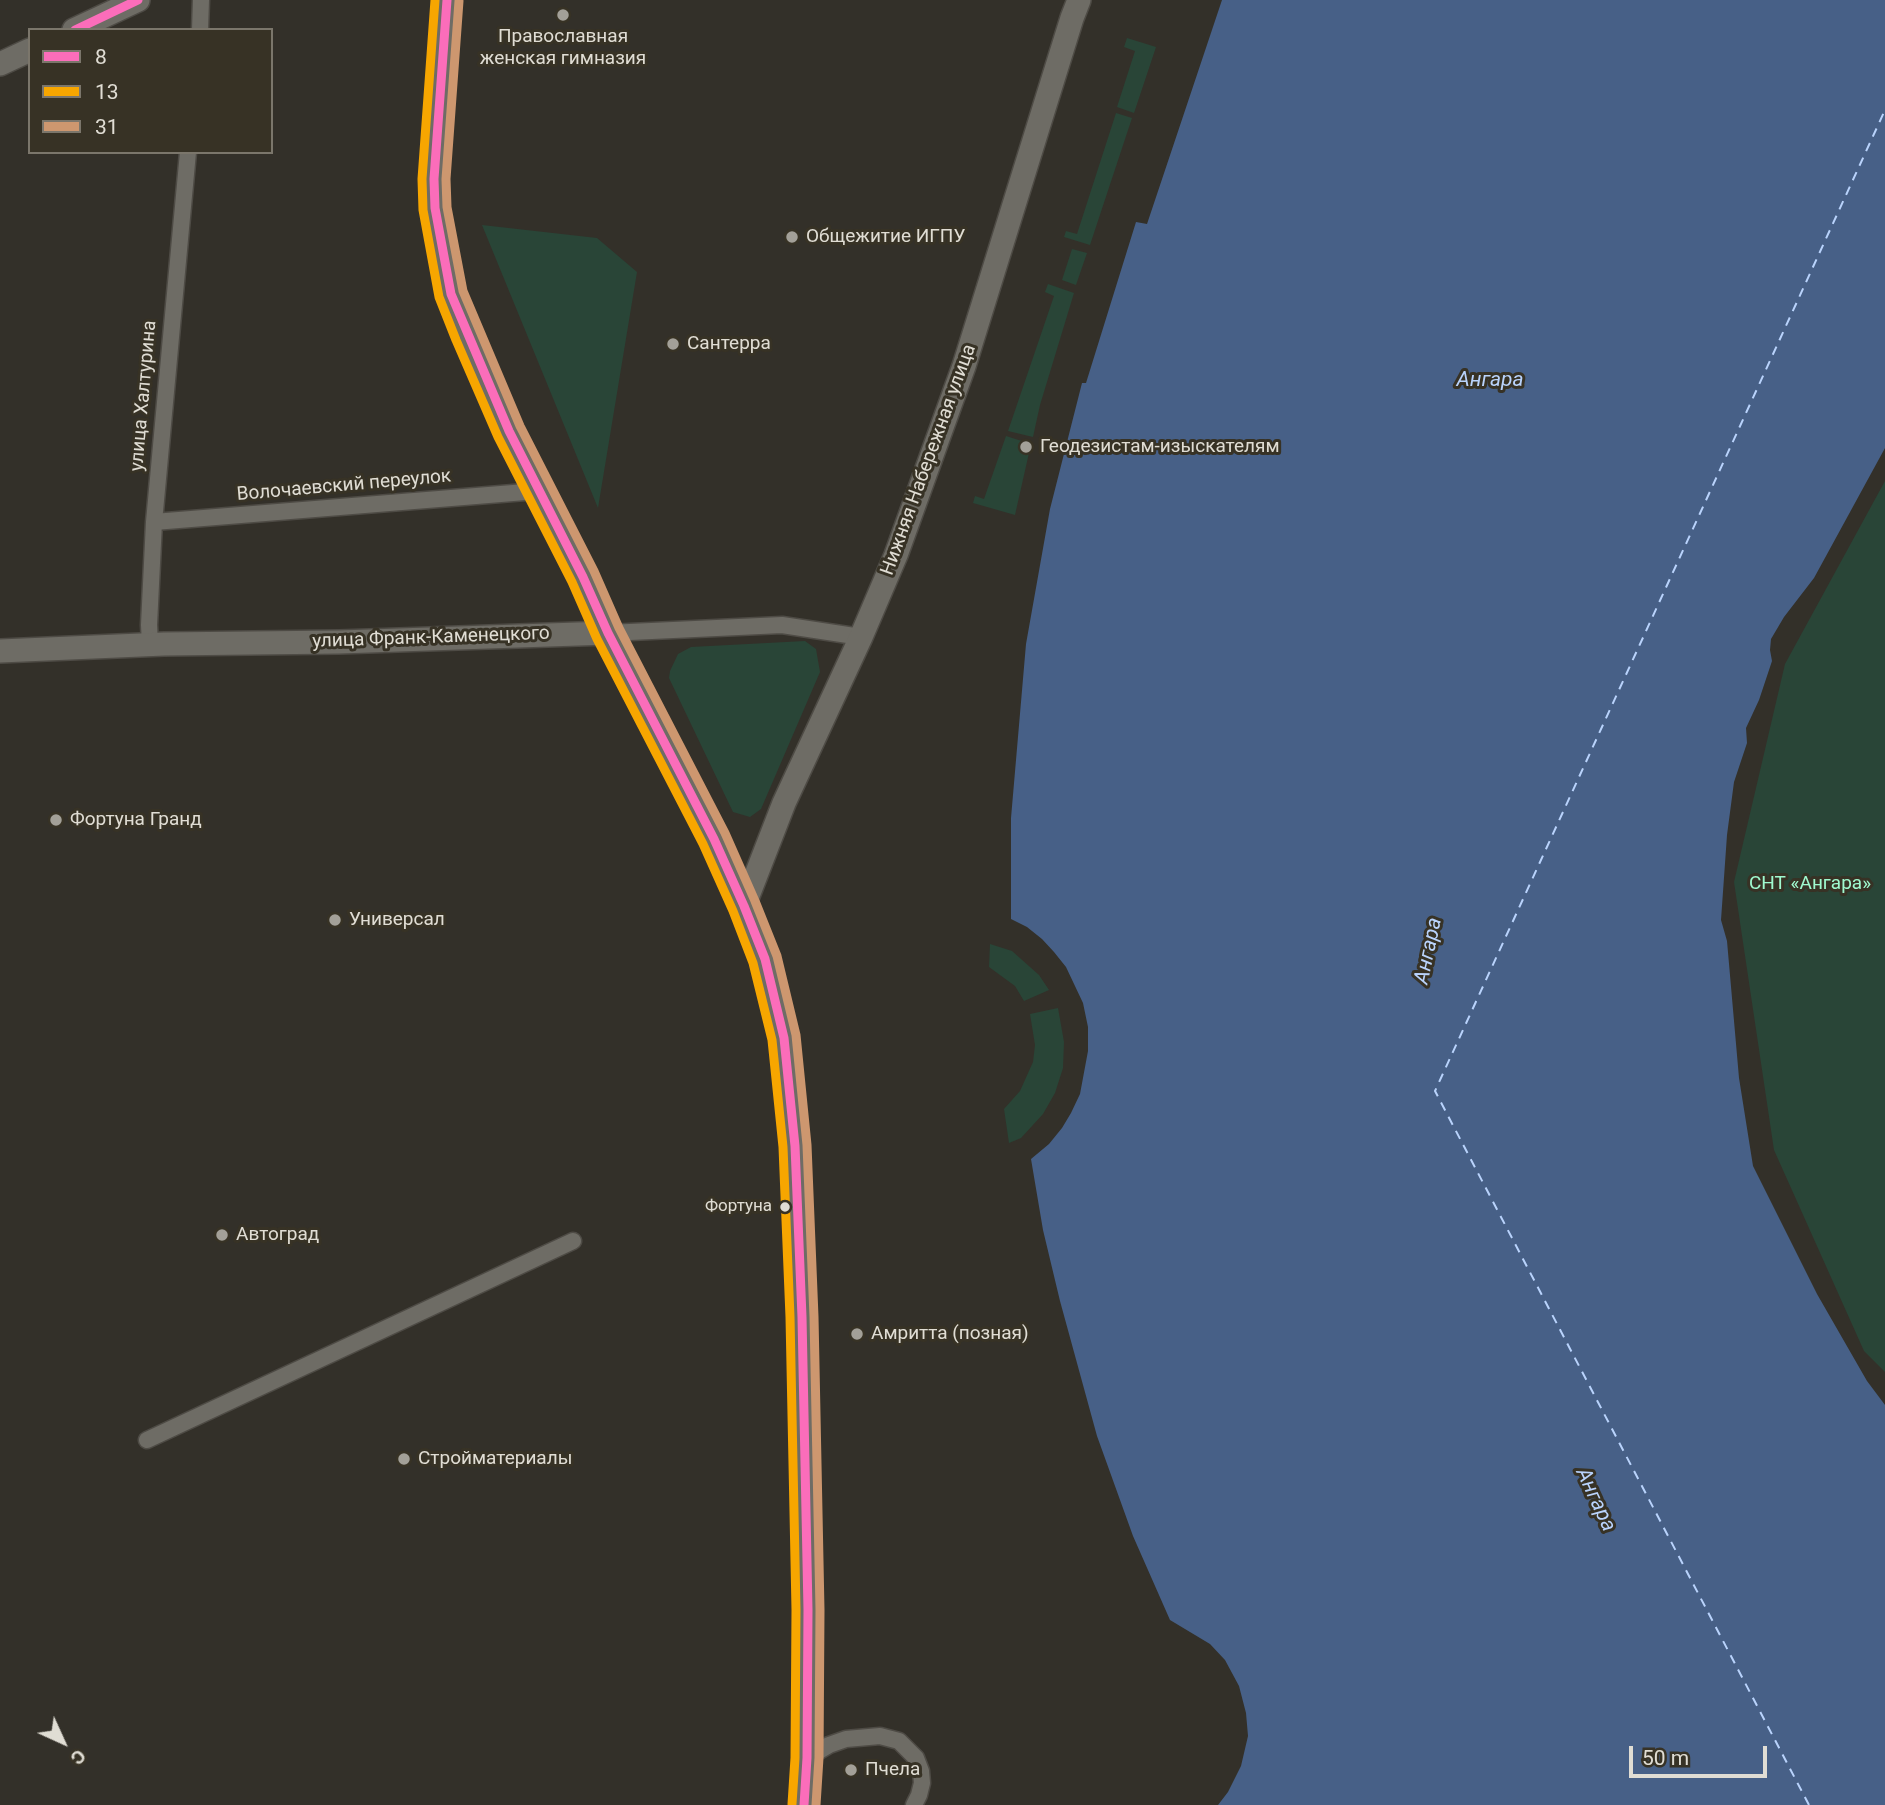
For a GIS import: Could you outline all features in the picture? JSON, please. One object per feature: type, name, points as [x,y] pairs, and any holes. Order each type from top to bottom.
[{"type":"main road","points":[[78,28],[138,0]]},
{"type":"main road","points":[[447,0],[433,179],[435,208],[451,293],[509,431],[583,577],[608,633],[714,839],[744,906],[765,959],[784,1038],[795,1146],[802,1317],[808,1610],[804,1805]]},
{"type":"main road","name":"Нижняя Набережная улица","points":[[744,906],[784,803],[861,638],[896,555],[964,366],[1079,0]]},
{"type":"main road","points":[[0,64],[28,51]]},
{"type":"main road","name":"улица Франк-Каменецкого","points":[[0,650],[608,633]]},
{"type":"street","points":[[200,28],[201,0]]},
{"type":"street","name":"улица Халтурина","points":[[150,645],[154,522],[188,154]]},
{"type":"street","name":"Волочаевский переулок","points":[[154,522],[538,491]]},
{"type":"street","name":"улица Франк-Каменецкого","points":[[608,633],[782,625],[861,638]]},
{"type":"street","points":[[148,1440],[573,1241]]},
{"type":"street","points":[[807,1758],[846,1739],[880,1736],[899,1741],[916,1758],[921,1771],[922,1783],[914,1805]]},
{"type":"green space","points":[[1127,38],[1156,47],[1134,113],[1117,107],[1135,51],[1124,47]]},
{"type":"green space","points":[[1116,113],[1132,118],[1090,245],[1064,237],[1066,231],[1077,234]]},
{"type":"green space","points":[[482,225],[597,238],[637,272],[598,508]]},
{"type":"green space","points":[[1072,249],[1087,253],[1076,285],[1062,280]]},
{"type":"green space","points":[[1048,284],[1074,293],[1033,437],[1008,431],[1054,296],[1045,292]]},
{"type":"green space","points":[[1006,436],[1031,444],[1015,515],[973,503],[975,496],[984,499]]},
{"type":"green space","name":"СНТ «Ангара»","points":[[1885,481],[1885,1372],[1864,1351],[1774,1150],[1734,882],[1785,664]]},
{"type":"green space","points":[[805,641],[816,649],[820,672],[761,809],[750,817],[733,812],[669,678],[670,671],[678,654],[691,647]]},
{"type":"green space","points":[[990,944],[1012,951],[1039,975],[1049,990],[1024,1001],[1015,986],[989,967]]},
{"type":"green space","points":[[1058,1008],[1064,1042],[1063,1068],[1055,1093],[1043,1114],[1021,1138],[1009,1143],[1004,1109],[1020,1091],[1033,1062],[1035,1045],[1030,1014]]},
{"type":"water","name":"Ангара","points":[[1222,0],[1885,0],[1885,448],[1814,578],[1771,639],[1772,661],[1746,728],[1747,743],[1734,782],[1721,920],[1727,941],[1739,1078],[1753,1166],[1817,1294],[1867,1381],[1885,1405],[1885,1805],[1218,1805],[1241,1766],[1248,1736],[1246,1713],[1239,1686],[1225,1660],[1210,1644],[1170,1620],[1133,1536],[1097,1436],[1043,1230],[1031,1159],[1049,1144],[1062,1128],[1080,1094],[1088,1051],[1088,1027],[1083,1003],[1066,967],[1042,939],[1011,919],[1011,818],[1026,644],[1050,509],[1082,383],[1086,383],[1136,222],[1147,224]]},
{"type":"ferry route","points":[[1809,1805],[1435,1091],[1885,110]]},
{"type":"transit line","name":"8","points":[[79,28],[138,0]]},
{"type":"transit line","name":"13","points":[[435,0],[422,179],[423,210],[439,297],[498,437],[572,582],[597,639],[703,844],[753,963],[772,1040],[783,1147],[790,1317],[796,1610],[792,1804]]},
{"type":"transit line","name":"8","points":[[447,0],[434,179],[435,208],[451,294],[509,431],[583,577],[608,633],[714,839],[744,906],[765,959],[784,1038],[795,1146],[802,1317],[808,1610],[804,1805]]},
{"type":"transit line","name":"31","points":[[459,1],[446,179],[447,207],[463,291],[520,426],[594,571],[619,628],[725,833],[777,956],[796,1035],[807,1145],[814,1317],[820,1610],[816,1805]]},
{"type":"place","name":"Православная женская гимназия","points":[[563,15]]},
{"type":"place","name":"Общежитие ИГПУ","points":[[792,237]]},
{"type":"place","name":"Сантерра","points":[[673,344]]},
{"type":"place","name":"Геодезистам-изыскателям","points":[[1026,447]]},
{"type":"place","name":"Фортуна Гранд","points":[[56,820]]},
{"type":"place","name":"Универсал","points":[[335,920]]},
{"type":"place","name":"Фортуна","points":[[785,1207]]},
{"type":"place","name":"Автоград","points":[[222,1235]]},
{"type":"place","name":"Амритта (позная)","points":[[857,1334]]},
{"type":"place","name":"Стройматериалы","points":[[404,1459]]},
{"type":"place","name":"Пчела","points":[[851,1770]]}]
